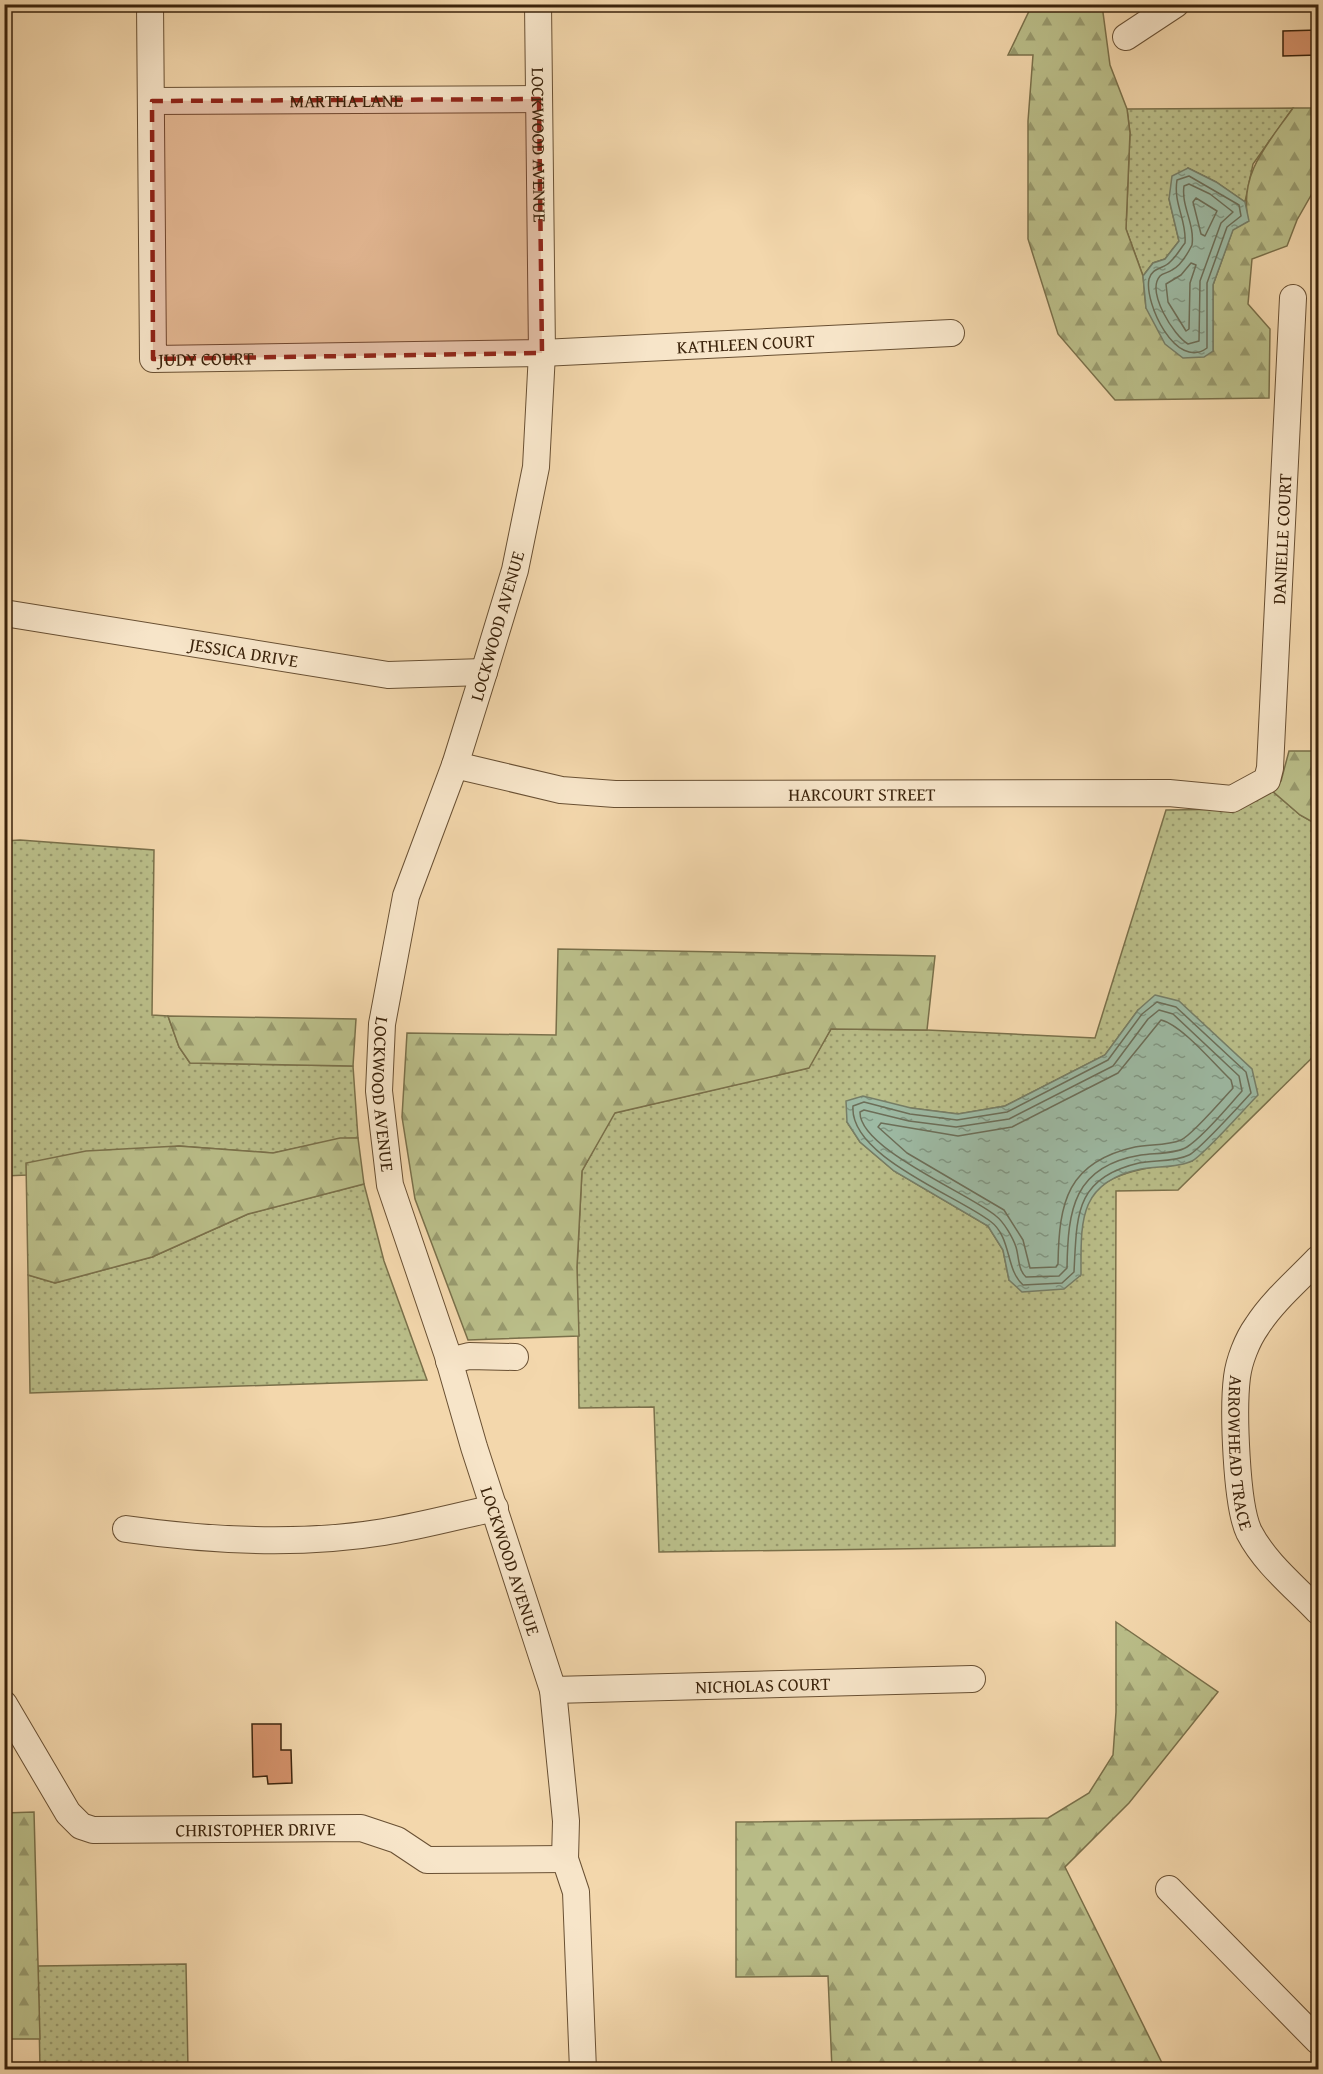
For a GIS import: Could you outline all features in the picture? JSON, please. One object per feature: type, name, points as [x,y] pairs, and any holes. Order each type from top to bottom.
[{"type":"street","name":"JUDY COURT","points":[[150,4],[153,359],[542,353]]},
{"type":"street","name":"LOCKWOOD AVENUE","points":[[538,4],[542,353],[536,467],[515,570],[455,765],[406,897],[382,1024],[379,1091],[390,1185],[449,1361],[553,1690],[566,1821],[565,1859],[576,1892],[583,2070]]},
{"type":"street","points":[[1126,36],[1176,4]]},
{"type":"street","name":"MARTHA LANE","points":[[152,100],[539,99]]},
{"type":"street","name":"DANIELLE COURT","points":[[1266,780],[1270,768],[1293,298]]},
{"type":"street","name":"KATHLEEN COURT","points":[[542,353],[951,333]]},
{"type":"street","name":"JESSICA DRIVE","points":[[4,613],[388,675],[484,672]]},
{"type":"street","name":"HARCOURT STREET","points":[[455,765],[561,790],[615,794],[1169,793],[1232,799],[1266,780]]},
{"type":"street","name":"ARROWHEAD TRACE","points":[[1318,1259],[1268,1311],[1255,1328],[1242,1358],[1237,1377],[1236,1397],[1239,1493],[1248,1529],[1266,1559],[1318,1611]]},
{"type":"street","points":[[449,1361],[469,1356],[515,1357]]},
{"type":"street","points":[[126,1528],[195,1539],[276,1541],[383,1532],[495,1508]]},
{"type":"street","name":"NICHOLAS COURT","points":[[553,1690],[972,1679]]},
{"type":"street","name":"CHRISTOPHER DRIVE","points":[[4,1704],[68,1813],[81,1826],[93,1830],[361,1828],[397,1840],[427,1860],[565,1859]]},
{"type":"street","points":[[1169,1889],[1318,2042]]},
{"type":"highlighted area","points":[[539,99],[542,353],[153,359],[152,101]]},
{"type":"green space","points":[[1032,5],[1102,5],[1110,65],[1127,109],[1130,133],[1126,229],[1143,276],[1146,308],[1213,351],[1213,285],[1233,229],[1248,221],[1246,204],[1248,188],[1257,160],[1293,108],[1318,108],[1318,183],[1297,220],[1287,246],[1252,259],[1248,304],[1270,329],[1269,398],[1115,400],[1058,334],[1028,239],[1028,121],[1033,55],[1008,55]]},
{"type":"green space","points":[[1293,108],[1253,164],[1245,202],[1216,182],[1188,168],[1169,199],[1179,241],[1165,259],[1153,263],[1143,276],[1126,229],[1130,133],[1127,109]]},
{"type":"green space","points":[[1289,751],[1318,751],[1318,825],[1300,815],[1270,789],[1281,781]]},
{"type":"green space","points":[[1270,789],[1300,815],[1318,825],[1318,1052],[1178,1190],[1116,1191],[1115,1546],[659,1552],[654,1407],[579,1408],[577,1267],[582,1171],[614,1113],[808,1068],[831,1029],[927,1030],[1095,1038],[1166,810],[1241,809]],"holes":[[[1138,1010],[1192,1161],[1136,1170],[1098,1188],[1090,1198],[1084,1215],[1080,1276],[1009,1280],[1003,1250],[988,1226],[894,1171],[860,1142],[847,1122],[911,1108],[958,1114],[1005,1106],[1105,1055]]]},
{"type":"green space","points":[[20,840],[154,850],[152,1015],[168,1016],[179,1047],[190,1063],[353,1066],[358,1138],[340,1139],[273,1153],[179,1146],[27,1175],[5,1176],[5,841]]},
{"type":"green space","points":[[558,949],[935,956],[927,1030],[831,1029],[809,1068],[615,1113],[582,1171],[577,1267],[579,1336],[468,1340],[415,1199],[402,1117],[407,1033],[556,1035]]},
{"type":"green space","points":[[168,1016],[356,1019],[353,1066],[190,1063],[179,1047]]},
{"type":"green space","points":[[340,1138],[358,1138],[364,1184],[248,1214],[152,1257],[55,1283],[28,1275],[26,1163],[86,1151],[178,1146],[273,1153]]},
{"type":"green space","points":[[364,1184],[384,1261],[427,1380],[30,1393],[28,1275],[55,1283],[152,1257],[248,1214]]},
{"type":"green space","points":[[1116,1622],[1218,1692],[1129,1803],[1065,1867],[1165,2069],[832,2069],[828,1976],[736,1977],[736,1822],[1048,1818],[1089,1793],[1113,1755],[1116,1712]]},
{"type":"green space","points":[[34,1812],[40,2039],[5,2039],[5,1813]]},
{"type":"green space","points":[[186,1964],[188,2069],[40,2069],[38,1966]]},
{"type":"water","points":[[1188,168],[1216,182],[1245,202],[1249,221],[1233,230],[1213,285],[1213,351],[1204,357],[1183,358],[1165,344],[1146,308],[1143,276],[1153,263],[1165,259],[1179,241],[1169,199],[1172,176]]},
{"type":"water","points":[[1155,995],[1179,1001],[1252,1069],[1258,1095],[1215,1141],[1192,1161],[1174,1166],[1141,1169],[1120,1175],[1105,1183],[1094,1194],[1083,1221],[1081,1275],[1064,1289],[1022,1292],[1009,1280],[1003,1250],[988,1226],[894,1171],[860,1142],[847,1122],[846,1101],[863,1096],[911,1108],[958,1114],[1005,1106],[1105,1055],[1138,1010]]},
{"type":"building","points":[[1318,30],[1318,55],[1283,56],[1283,31]]},
{"type":"building","points":[[252,1724],[281,1724],[281,1750],[291,1750],[292,1783],[268,1784],[267,1776],[253,1777]]}]
